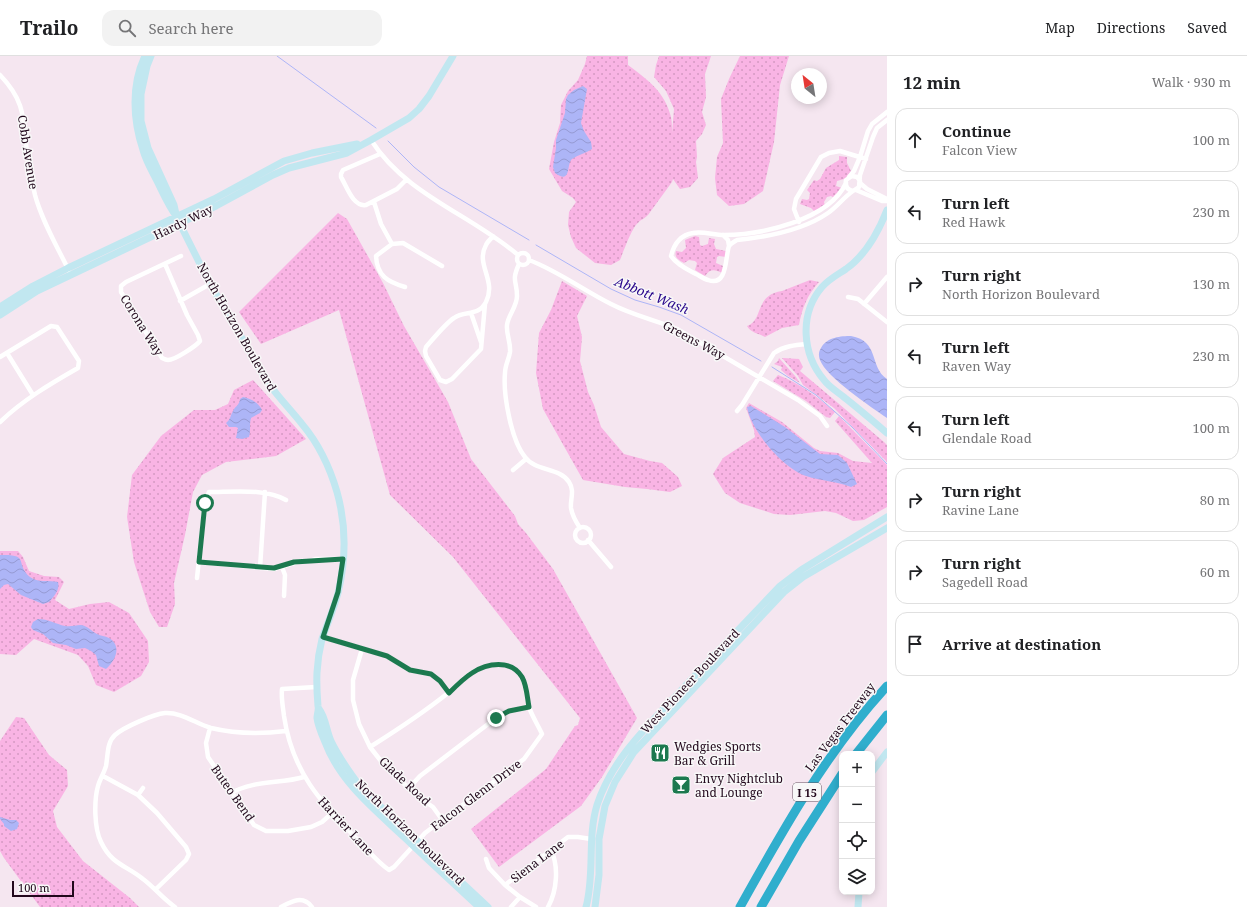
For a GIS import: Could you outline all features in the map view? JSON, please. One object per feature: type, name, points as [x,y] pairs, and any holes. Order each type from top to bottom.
[{"type":"highway","name":"Las Vegas Freeway","points":[[740,907],[782,831],[817,778],[848,734],[887,686]]},
{"type":"highway","points":[[858,751],[887,715]]},
{"type":"highway","name":"I 15","points":[[761,907],[799,841],[839,779]]},
{"type":"main road","name":"North Horizon Boulevard","points":[[145,56],[141,63],[135,93],[136,123],[143,151],[210,284],[269,384],[277,396],[303,425],[316,445],[328,468],[337,493],[342,522],[344,545],[343,559],[338,592],[318,654],[316,687],[319,709],[317,718],[325,743],[340,771],[357,794],[488,907]]},
{"type":"main road","name":"North Horizon Boulevard","points":[[151,56],[147,66],[141,94],[141,121],[148,148],[174,205],[176,216]]},
{"type":"main road","name":"Hardy Way","points":[[0,315],[38,291],[216,206],[273,175],[289,168],[347,153],[371,140],[409,118],[419,109],[429,96],[453,56]]},
{"type":"main road","name":"Hardy Way","points":[[0,307],[33,286],[68,268],[214,199],[284,161],[312,153],[343,148],[371,140]]},
{"type":"main road","points":[[887,210],[880,227],[860,257],[846,269],[831,278],[814,298],[809,311],[806,326],[807,344],[813,365],[824,381],[887,433]]},
{"type":"main road","name":"West Pioneer Boulevard","points":[[586,907],[591,876],[591,839],[597,806],[607,780],[629,746],[780,586],[801,570],[887,517]]},
{"type":"main road","name":"West Pioneer Boulevard","points":[[595,907],[599,875],[599,838],[605,806],[615,782],[634,752],[784,592],[803,577],[887,528]]},
{"type":"main road","points":[[875,768],[887,752]]},
{"type":"main road","name":"North Horizon Boulevard","points":[[415,844],[479,907]]},
{"type":"main road","points":[[858,907],[859,895]]},
{"type":"street","name":"Cobb Avenue","points":[[0,75],[11,87],[20,104],[23,114],[30,172],[36,197],[45,221],[71,276]]},
{"type":"street","points":[[723,235],[728,240],[729,246],[723,276],[718,280],[708,280],[676,262],[671,256],[673,247],[682,237],[693,233],[723,235],[757,231],[798,221],[824,209],[835,199],[854,171],[868,131],[872,124],[887,112]]},
{"type":"street","points":[[729,246],[732,242],[737,240],[770,235],[815,221],[840,204],[848,194],[859,187],[860,175],[877,128],[887,120]]},
{"type":"street","points":[[371,140],[380,154],[406,180],[427,195],[503,242],[518,255]]},
{"type":"street","points":[[801,226],[794,209],[796,199],[821,157],[829,153],[840,151],[866,159]]},
{"type":"street","points":[[380,154],[360,161],[343,170],[341,174],[341,177],[356,203],[361,206],[374,202],[397,189],[406,180]]},
{"type":"street","points":[[850,177],[854,176],[867,189],[887,200]]},
{"type":"street","points":[[846,183],[848,189],[855,190],[882,201],[887,200]]},
{"type":"street","points":[[374,202],[381,224],[392,244]]},
{"type":"street","points":[[485,304],[479,310],[454,317],[426,347],[425,351],[440,380],[446,382],[452,379],[481,349],[482,323],[490,287],[483,262],[483,254],[486,245],[494,236]]},
{"type":"street","points":[[405,287],[387,280],[382,275],[377,262],[376,256],[392,244],[403,243],[442,266]]},
{"type":"street","points":[[518,255],[526,253],[529,256],[528,263],[524,265],[519,264]]},
{"type":"street","points":[[518,255],[517,258],[519,264],[514,275],[517,297],[507,325],[510,352],[505,370],[504,383],[508,413],[515,438],[526,458],[543,469],[557,472],[565,477],[570,483],[572,491],[570,507],[580,528]]},
{"type":"street","points":[[181,256],[165,264],[180,301],[210,284]]},
{"type":"street","name":"Greens Way","points":[[529,260],[550,269],[610,304],[627,312],[658,321],[677,329],[798,400],[820,416],[827,426]]},
{"type":"street","name":"Corona Way","points":[[165,264],[126,282],[121,286],[121,292],[162,358],[167,360],[173,359],[197,345],[200,341],[180,301]]},
{"type":"street","points":[[864,304],[887,277]]},
{"type":"street","points":[[848,297],[858,299],[887,322]]},
{"type":"street","points":[[471,313],[482,344]]},
{"type":"street","points":[[0,358],[51,326],[57,327],[79,361],[78,368],[33,395],[16,407],[0,422]]},
{"type":"street","points":[[737,411],[774,354],[780,349],[807,344]]},
{"type":"street","points":[[7,353],[33,395]]},
{"type":"street","points":[[513,470],[526,458]]},
{"type":"street","points":[[197,578],[205,503],[209,492],[265,492],[286,500]]},
{"type":"street","points":[[260,568],[265,492]]},
{"type":"street","points":[[580,528],[587,528],[590,531],[591,536],[588,540],[581,542],[577,539],[576,532],[580,528]]},
{"type":"street","points":[[588,540],[611,567]]},
{"type":"street","points":[[199,562],[274,568],[301,561],[343,559]]},
{"type":"street","points":[[282,567],[286,575],[284,596]]},
{"type":"street","points":[[323,637],[387,656],[410,670],[431,674],[440,681],[449,693]]},
{"type":"street","name":"Glade Road","points":[[362,649],[353,680],[353,700],[359,724],[370,747],[384,765],[433,807],[443,821]]},
{"type":"street","points":[[370,747],[406,725],[449,693],[472,672],[489,666],[505,664],[522,676],[529,707],[509,711],[496,718],[420,776],[409,788]]},
{"type":"street","name":"Harrier Lane","points":[[316,687],[282,689],[281,696],[286,731],[304,777],[331,814],[389,870]]},
{"type":"street","name":"Falcon Glenn Drive","points":[[389,870],[394,867],[425,833],[443,821],[524,758],[542,734],[529,707]]},
{"type":"street","points":[[175,907],[142,878],[120,866],[108,854],[100,841],[96,825],[96,800],[98,786],[103,776],[110,742],[115,735],[152,716],[166,713],[180,716],[210,728],[239,733],[286,731]]},
{"type":"street","name":"Buteo Bend","points":[[210,728],[206,743],[208,757],[254,825],[266,831],[288,831],[311,827],[322,822],[331,814]]},
{"type":"street","points":[[103,776],[138,795],[158,813],[186,847],[189,854],[186,860],[156,889]]},
{"type":"street","points":[[231,793],[255,783],[290,781],[304,777]]},
{"type":"street","points":[[138,795],[143,788]]},
{"type":"street","name":"Siena Lane","points":[[506,885],[550,850],[568,838],[578,837],[591,839]]},
{"type":"street","points":[[548,907],[554,885],[556,865],[550,850]]},
{"type":"street","points":[[486,859],[489,868],[506,885],[520,897],[536,907]]},
{"type":"street","points":[[511,907],[520,897]]},
{"type":"street","points":[[281,907],[293,900],[303,899],[312,907]]},
{"type":"shaded area","points":[[587,56],[628,56],[628,65],[649,81],[665,100],[671,117],[672,133],[674,109],[666,91],[654,77],[659,56],[711,56],[705,74],[706,97],[702,112],[706,125],[702,134],[696,141],[698,178],[690,187],[680,189],[673,179],[648,215],[636,225],[630,235],[620,260],[611,265],[595,263],[576,248],[568,225],[569,212],[576,202],[573,198],[562,191],[549,169],[554,142],[560,123],[561,105],[568,91],[578,80]]},
{"type":"shaded area","points":[[740,56],[789,56],[780,85],[774,142],[763,191],[744,204],[729,206],[717,195],[715,178],[717,157],[723,143],[721,99]]},
{"type":"shaded area","points":[[839,156],[847,157],[847,163],[852,173],[844,179],[837,181],[836,186],[842,188],[834,198],[831,196],[827,197],[824,202],[825,206],[815,212],[811,208],[800,204],[802,199],[809,199],[810,193],[807,190],[814,180],[817,181],[820,179],[826,168],[839,160]]},
{"type":"shaded area","points":[[338,213],[347,219],[383,283],[404,326],[448,402],[471,459],[515,516],[518,524],[553,569],[637,718],[602,777],[581,806],[499,867],[471,829],[546,769],[575,726],[578,725],[580,718],[453,557],[390,495],[339,310],[261,344],[239,312]]},
{"type":"shaded area","points":[[695,236],[699,237],[700,245],[702,246],[708,244],[709,238],[715,239],[714,244],[716,249],[726,251],[726,257],[717,257],[716,263],[723,266],[722,273],[712,270],[705,276],[695,270],[697,263],[695,261],[689,260],[684,263],[676,257],[676,251],[682,252],[686,248],[685,240]]},
{"type":"shaded area","points":[[810,280],[819,282],[811,292],[806,302],[799,325],[782,328],[765,337],[753,332],[747,326],[756,319],[763,302],[767,297],[773,293]]},
{"type":"shaded area","points":[[562,281],[587,296],[577,316],[582,337],[580,361],[588,392],[601,427],[624,454],[662,463],[678,477],[682,486],[670,492],[583,480],[543,409],[536,373],[539,333],[551,310]]},
{"type":"shaded area","points":[[779,358],[800,383],[781,370],[782,367],[774,364]]},
{"type":"shaded area","points":[[782,358],[799,359],[803,367],[800,371],[887,445],[887,462],[834,408],[803,385],[798,376]]},
{"type":"shaded area","points":[[778,375],[808,391],[835,412],[830,418],[826,417],[806,401],[773,381]]},
{"type":"shaded area","points":[[253,380],[306,439],[276,456],[226,462],[202,475],[193,492],[174,583],[175,604],[167,627],[159,627],[150,612],[134,562],[127,517],[132,475],[161,436],[194,410],[215,410],[228,404],[234,390]]},
{"type":"shaded area","points":[[749,403],[782,422],[814,448],[820,451],[838,453],[853,461],[872,463],[835,421],[839,416],[887,465],[887,507],[864,520],[853,521],[836,513],[825,511],[790,515],[774,514],[740,503],[725,493],[713,474],[723,458],[755,437],[746,408]]},
{"type":"shaded area","points":[[0,551],[18,551],[23,557],[29,571],[44,576],[59,577],[64,582],[55,600],[69,609],[90,604],[109,602],[129,613],[148,641],[149,662],[141,676],[114,692],[96,685],[88,666],[78,655],[34,639],[16,655],[0,654]]},
{"type":"shaded area","points":[[16,717],[24,718],[49,755],[67,770],[68,786],[53,811],[57,827],[83,861],[130,898],[139,907],[40,907],[4,858],[0,851],[0,741]]},
{"type":"water","points":[[583,86],[587,89],[581,123],[591,142],[592,149],[572,159],[568,172],[564,177],[555,173],[553,167],[556,140],[565,113],[566,99],[568,95],[574,90]]},
{"type":"water","points":[[851,336],[866,343],[881,374],[887,379],[887,418],[840,383],[824,367],[820,360],[820,350],[827,341],[839,337]]},
{"type":"water","points":[[243,397],[254,401],[262,410],[260,413],[251,418],[249,437],[242,439],[236,438],[238,428],[229,427],[226,423],[240,399]]},
{"type":"water","points":[[751,406],[785,427],[820,454],[838,455],[847,463],[857,484],[851,487],[840,483],[812,478],[797,472],[778,457],[761,437],[750,417],[747,407]]},
{"type":"water","points":[[0,555],[10,555],[19,558],[25,572],[33,579],[58,582],[55,595],[49,602],[43,604],[21,595],[8,584],[4,585],[0,589]]},
{"type":"water","points":[[38,619],[65,626],[81,625],[88,627],[97,634],[109,638],[113,641],[116,649],[113,661],[106,669],[99,666],[96,655],[85,648],[76,649],[66,645],[53,643],[43,634],[33,630],[31,627],[33,622]]},
{"type":"water","points":[[0,817],[16,820],[19,823],[17,829],[11,831],[4,826]]},
{"type":"waterway","points":[[277,56],[376,128]]},
{"type":"waterway","name":"Abbott Wash","points":[[388,141],[414,167],[439,187],[529,240]]},
{"type":"waterway","name":"Abbott Wash","points":[[536,245],[611,289],[635,300],[681,315],[761,361]]},
{"type":"waterway","name":"Abbott Wash","points":[[772,367],[816,395],[852,427],[887,464]]},
{"type":"place","name":"Wedgies Sports Bar & Grill","points":[[660,753]]},
{"type":"place","name":"Envy Nightclub and Lounge","points":[[681,785]]},
{"type":"route","points":[[205,503],[199,562],[274,568],[301,561],[343,559],[338,592],[323,637],[387,656],[410,670],[431,674],[440,681],[449,693],[472,672],[489,666],[505,664],[522,676],[529,707],[509,711],[496,718]]}]
